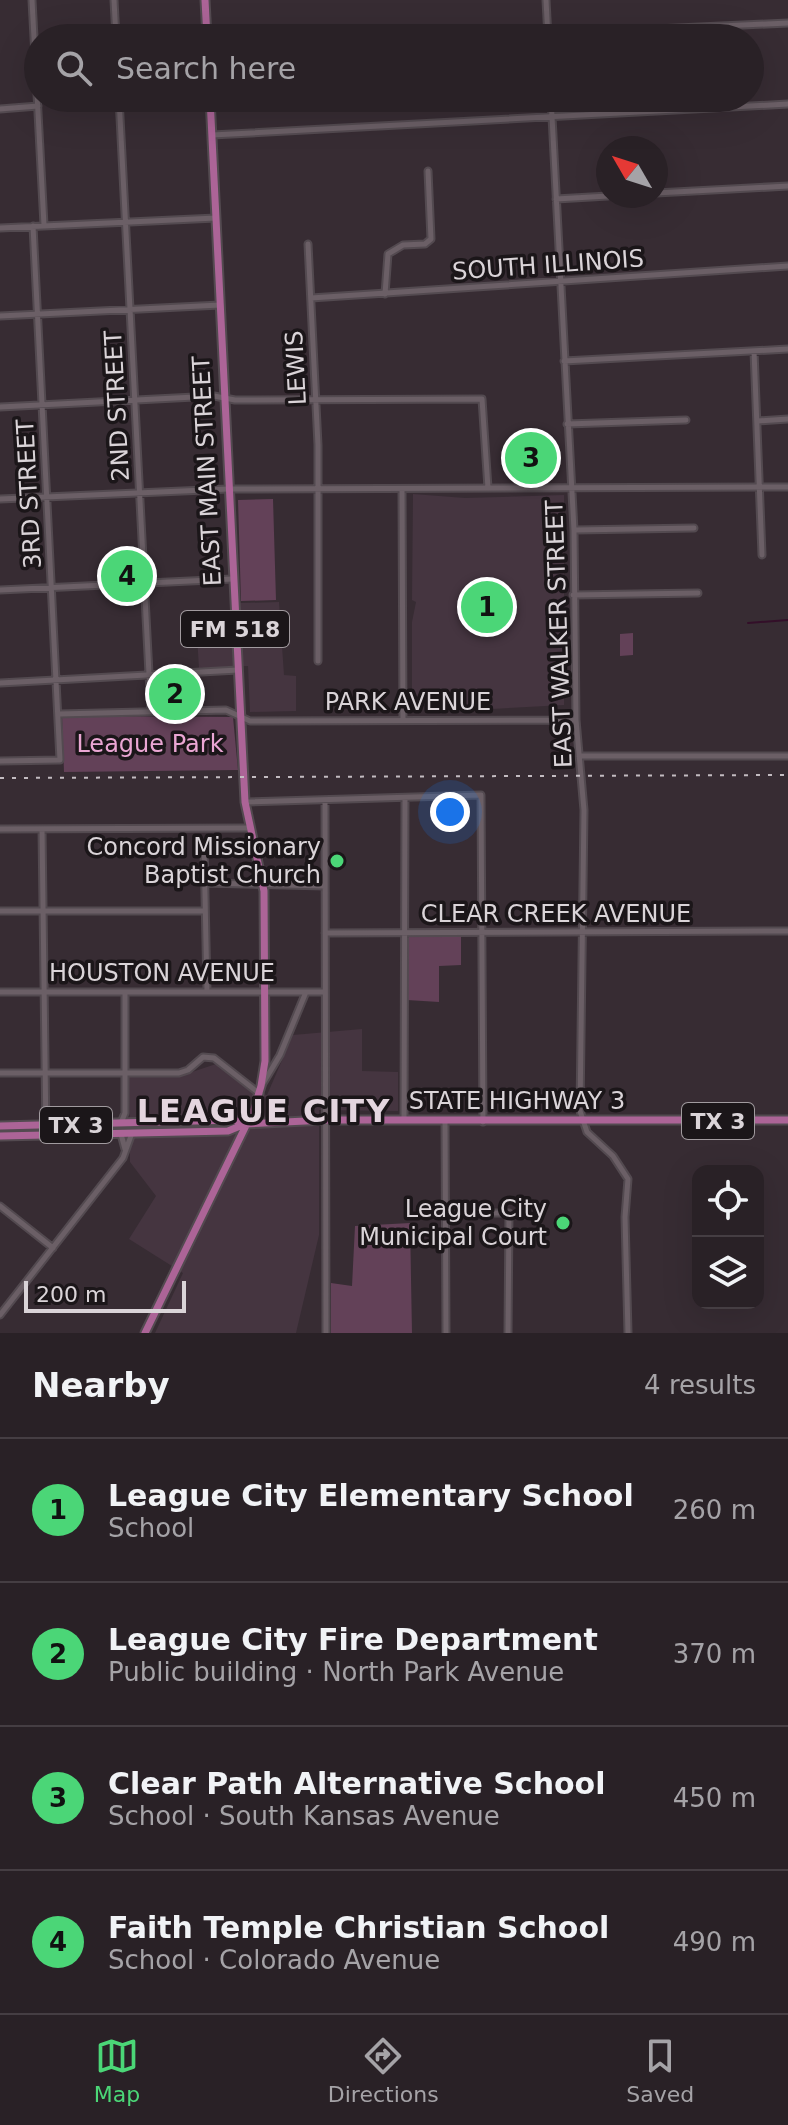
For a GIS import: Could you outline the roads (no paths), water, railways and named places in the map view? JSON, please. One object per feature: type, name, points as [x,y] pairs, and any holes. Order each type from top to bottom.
[{"type":"main road","points":[[205,0],[206,24]]},
{"type":"main road","name":"EAST MAIN STREET","points":[[211,112],[245,802],[248,828],[263,883],[264,991],[260,1090],[245,1124]]},
{"type":"main road","name":"STATE HIGHWAY 3","points":[[0,1136],[234,1120],[245,1124]]},
{"type":"main road","name":"STATE HIGHWAY 3","points":[[124,1127],[132,1133],[228,1131],[245,1124],[326,1120],[788,1120]]},
{"type":"main road","name":"FM 518","points":[[145,1333],[245,1124]]},
{"type":"main road","name":"STATE HIGHWAY 3","points":[[0,1126],[46,1131]]},
{"type":"street","points":[[32,0],[33,24]]},
{"type":"street","points":[[114,0],[115,24]]},
{"type":"street","points":[[546,0],[547,24]]},
{"type":"street","points":[[764,24],[788,23]]},
{"type":"street","points":[[764,105],[788,104]]},
{"type":"street","points":[[0,109],[24,107]]},
{"type":"street","points":[[38,112],[44,225]]},
{"type":"street","name":"2ND STREET","points":[[120,112],[151,712]]},
{"type":"street","name":"EAST WALKER STREET","points":[[552,112],[574,530],[576,720],[584,810],[580,933],[582,1121]]},
{"type":"street","points":[[212,135],[631,112]]},
{"type":"street","points":[[385,294],[388,254],[403,245],[425,244],[431,239],[428,171]]},
{"type":"street","points":[[668,192],[788,186]]},
{"type":"street","points":[[556,199],[596,197]]},
{"type":"street","points":[[0,228],[216,218]]},
{"type":"street","name":"3RD STREET","points":[[0,761],[60,760],[33,226]]},
{"type":"street","name":"LEWIS","points":[[308,244],[315,399],[318,661]]},
{"type":"street","name":"SOUTH ILLINOIS","points":[[311,298],[788,266]]},
{"type":"street","points":[[0,316],[220,305]]},
{"type":"street","points":[[564,361],[788,349]]},
{"type":"street","points":[[754,351],[762,555]]},
{"type":"street","points":[[0,407],[225,398],[482,399],[488,488]]},
{"type":"street","points":[[758,421],[788,419]]},
{"type":"street","points":[[567,424],[686,420]]},
{"type":"street","points":[[0,499],[228,489],[788,487]]},
{"type":"street","points":[[402,489],[403,720]]},
{"type":"street","points":[[574,530],[694,528]]},
{"type":"street","points":[[0,590],[232,579]]},
{"type":"street","points":[[573,595],[698,593]]},
{"type":"street","points":[[0,683],[238,670]]},
{"type":"street","name":"PARK AVENUE","points":[[59,714],[226,710],[250,721],[576,720]]},
{"type":"street","points":[[579,756],[788,756]]},
{"type":"street","points":[[245,802],[481,795],[483,1122]]},
{"type":"street","points":[[404,1120],[405,798]]},
{"type":"street","points":[[325,800],[326,1333]]},
{"type":"street","points":[[0,829],[248,828]]},
{"type":"street","points":[[42,829],[46,1131]]},
{"type":"street","points":[[204,847],[207,991]]},
{"type":"street","points":[[204,883],[325,886]]},
{"type":"street","points":[[0,911],[204,911]]},
{"type":"street","name":"CLEAR CREEK AVENUE","points":[[325,933],[788,931]]},
{"type":"street","name":"HOUSTON AVENUE","points":[[0,992],[324,992]]},
{"type":"street","points":[[0,1073],[179,1073],[203,1057],[214,1058],[260,1090],[280,1055],[306,992]]},
{"type":"street","points":[[125,993],[125,1149]]},
{"type":"street","points":[[445,1121],[446,1333]]},
{"type":"street","points":[[582,1121],[594,1142],[613,1156],[628,1179],[625,1217],[628,1333]]},
{"type":"street","points":[[0,1315],[123,1158],[132,1133]]},
{"type":"street","points":[[0,1206],[53,1248]]},
{"type":"street","points":[[445,1213],[509,1213],[508,1333]]},
{"type":"waterway","points":[[748,623],[788,620]]},
{"type":"railway","points":[[0,778],[788,775]]},
{"type":"place","name":"Clear Path Alternative School","points":[[531,458]]},
{"type":"place","name":"Faith Temple Christian School","points":[[127,576]]},
{"type":"place","name":"League City Elementary School","points":[[487,607]]},
{"type":"place","name":"League City Fire Department","points":[[175,694]]},
{"type":"place","name":"Concord Missionary Baptist Church","points":[[337,861]]},
{"type":"place","name":"League City Municipal Court","points":[[563,1223]]},
{"type":"district","name":"LEAGUE CITY","points":[[264,1111]]},
{"type":"park label","name":"League Park","points":[[150,744]]}]
